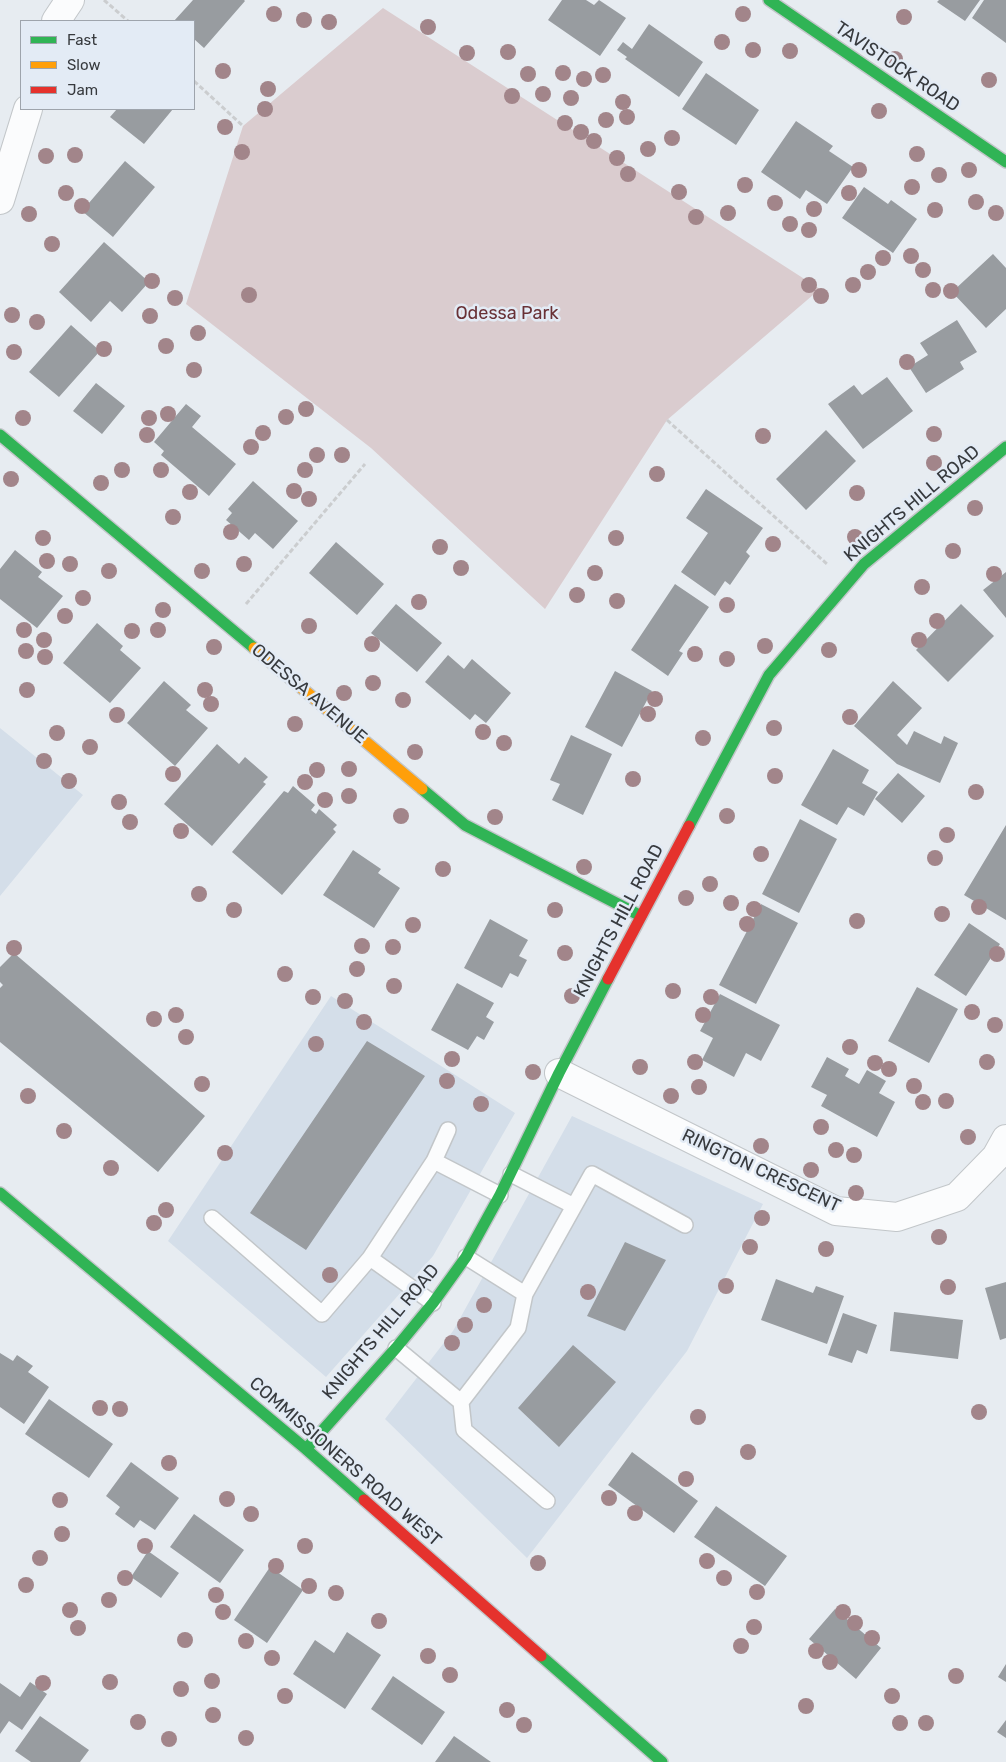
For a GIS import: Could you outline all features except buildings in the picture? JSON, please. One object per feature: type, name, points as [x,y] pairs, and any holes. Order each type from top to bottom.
[{"type":"street","points":[[57,20],[70,0]]},
{"type":"street","name":"TAVISTOCK ROAD","points":[[769,0],[1006,162]]},
{"type":"street","points":[[0,200],[28,110]]},
{"type":"street","name":"ODESSA AVENUE","points":[[0,435],[465,825],[641,916]]},
{"type":"street","name":"KNIGHTS HILL ROAD","points":[[306,1449],[396,1348],[433,1302],[466,1256],[500,1196],[558,1073],[769,675],[864,564],[1006,447]]},
{"type":"street","name":"RINGTON CRESCENT","points":[[558,1073],[836,1211],[897,1217],[957,1197],[996,1157],[1006,1139]]},
{"type":"street","name":"COMMISSIONERS ROAD WEST","points":[[0,1193],[306,1449],[662,1762]]},
{"type":"lane","points":[[212,1218],[322,1314],[370,1258],[434,1161],[448,1130]]},
{"type":"lane","points":[[434,1161],[500,1196]]},
{"type":"lane","points":[[511,1174],[574,1206]]},
{"type":"lane","points":[[547,1501],[464,1430],[461,1402],[518,1328],[525,1294],[592,1174],[685,1225]]},
{"type":"lane","points":[[466,1256],[525,1294]]},
{"type":"lane","points":[[370,1258],[433,1302]]},
{"type":"lane","points":[[396,1348],[461,1402]]},
{"type":"path","points":[[104,0],[127,20]]},
{"type":"path","points":[[195,82],[243,126]]},
{"type":"path","points":[[667,420],[848,583]]},
{"type":"path","points":[[228,626],[365,464]]},
{"type":"shaded area","points":[[0,728],[83,795],[0,896]]},
{"type":"shaded area","points":[[331,996],[515,1113],[433,1256],[326,1377],[168,1241]]},
{"type":"shaded area","points":[[572,1116],[763,1204],[687,1351],[527,1558],[385,1419],[453,1331]]},
{"type":"green space","name":"Odessa Park","points":[[383,8],[820,289],[667,420],[545,609],[371,448],[186,304],[243,126]]},
{"type":"traffic: fast","points":[[769,0],[1006,162]]},
{"type":"traffic: fast","points":[[0,435],[254,648]]},
{"type":"traffic: fast","points":[[689,826],[769,675],[864,564],[1006,447]]},
{"type":"traffic: fast","points":[[422,789],[465,825],[641,916]]},
{"type":"traffic: fast","points":[[306,1449],[396,1348],[433,1303],[466,1257],[500,1195],[559,1073],[608,979]]},
{"type":"traffic: fast","points":[[0,1193],[306,1449],[364,1500]]},
{"type":"traffic: fast","points":[[541,1656],[662,1762]]},
{"type":"traffic: slow","points":[[254,648],[422,789]]},
{"type":"traffic: jam","points":[[608,979],[689,826]]},
{"type":"traffic: jam","points":[[364,1500],[541,1656]]}]
